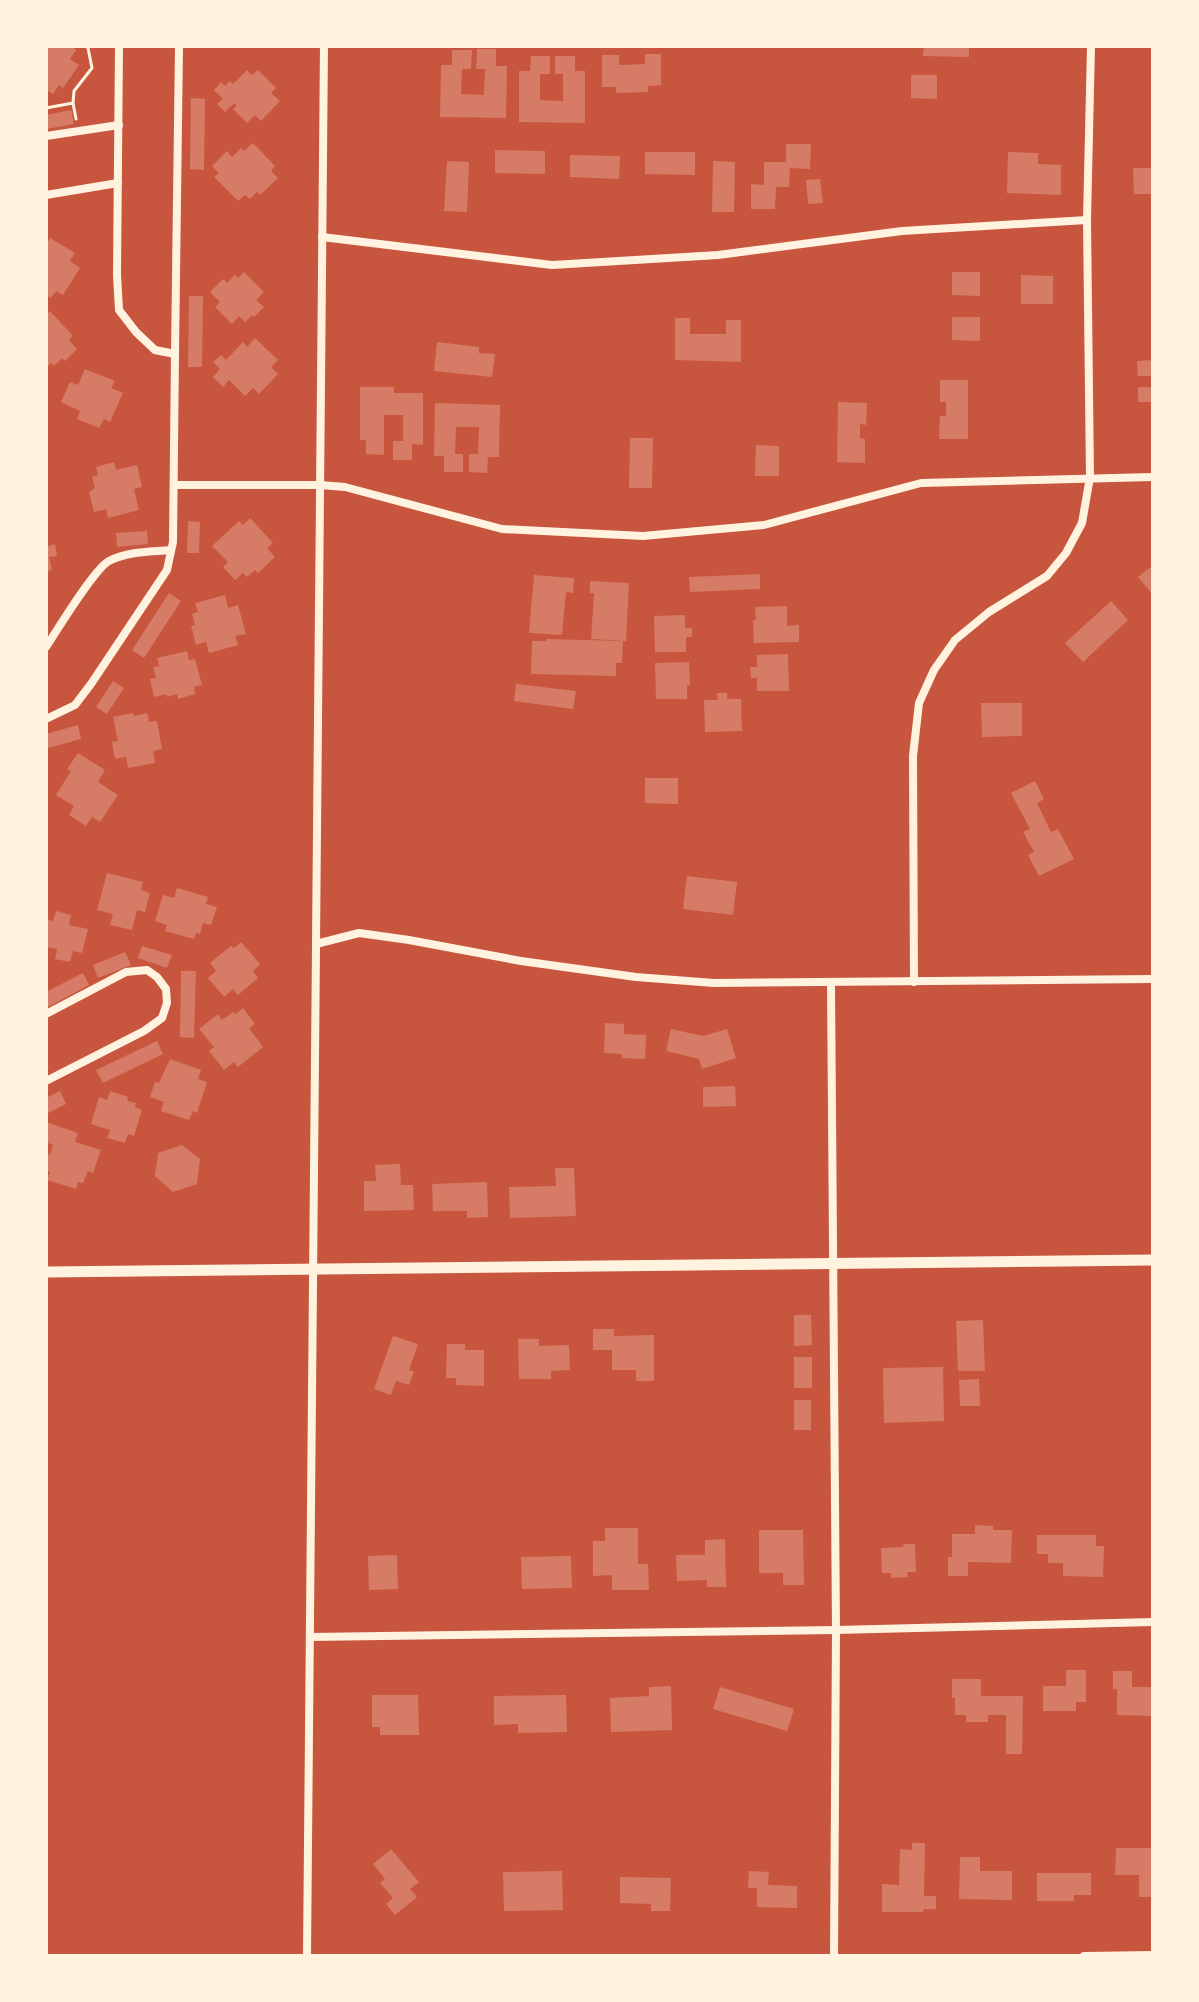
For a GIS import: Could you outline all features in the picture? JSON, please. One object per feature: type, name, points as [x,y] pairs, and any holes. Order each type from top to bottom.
[{"type":"street","points":[[119,46],[119,310],[155,350],[175,354]]},
{"type":"street","points":[[46,719],[75,705],[91,684],[167,570],[171,550],[175,485],[179,46]]},
{"type":"street","points":[[307,1956],[324,46]]},
{"type":"street","points":[[914,982],[913,756],[919,703],[934,670],[955,640],[989,612],[1047,576],[1066,553],[1082,523],[1090,477],[1087,220],[1091,46]]},
{"type":"street","points":[[46,136],[119,125]]},
{"type":"street","points":[[46,195],[118,183]]},
{"type":"street","points":[[322,237],[552,265],[718,255],[902,231],[1087,220]]},
{"type":"street","points":[[175,485],[345,487],[502,529],[643,536],[764,525],[921,483],[1153,477]]},
{"type":"street","points":[[46,647],[95,574],[107,562],[127,555],[171,550]]},
{"type":"street","points":[[316,944],[359,933],[521,961],[636,977],[714,983],[1153,979]]},
{"type":"street","points":[[46,1014],[126,972],[147,970],[166,989],[167,1003],[162,1018],[144,1031],[46,1081]]},
{"type":"street","points":[[831,983],[836,1630],[834,1956]]},
{"type":"street","points":[[46,1272],[1153,1260]]},
{"type":"street","points":[[310,1637],[1153,1622]]},
{"type":"street","points":[[1084,1956],[1153,1955]]},
{"type":"path","points":[[78,131],[74,91],[92,68],[86,46]]},
{"type":"path","points":[[46,108],[73,103]]},
{"type":"building","points":[[46,46],[70,46],[76,50],[70,59],[79,65],[63,88],[59,85],[53,94],[46,90]]},
{"type":"building","points":[[924,46],[969,46],[969,57],[923,56]]},
{"type":"building","points":[[477,49],[496,49],[496,66],[507,66],[506,118],[440,117],[441,65],[452,65],[452,50],[472,50],[471,69],[462,69],[461,94],[484,95],[485,69],[476,69]]},
{"type":"building","points":[[645,54],[661,54],[661,85],[648,86],[648,92],[616,93],[616,87],[602,87],[602,55],[619,55],[619,65],[645,64]]},
{"type":"building","points":[[531,56],[550,56],[550,74],[540,74],[540,100],[563,101],[563,74],[555,74],[555,56],[575,56],[575,71],[585,71],[585,123],[519,122],[519,71],[530,71]]},
{"type":"building","points":[[247,70],[252,75],[258,70],[276,88],[271,93],[280,101],[261,121],[255,115],[247,123],[233,109],[237,106],[234,103],[225,112],[217,104],[223,99],[214,90],[221,82],[225,86],[230,81],[233,84]]},
{"type":"building","points":[[911,75],[937,75],[937,99],[911,98]]},
{"type":"building","points":[[191,98],[205,99],[204,170],[190,169]]},
{"type":"building","points":[[71,110],[74,124],[46,129],[46,115]]},
{"type":"building","points":[[253,143],[275,166],[271,171],[278,178],[260,195],[257,192],[250,199],[245,195],[238,201],[214,177],[219,173],[212,166],[227,151],[232,157],[241,148],[244,151]]},
{"type":"building","points":[[786,144],[811,144],[810,169],[790,168],[789,187],[776,187],[775,209],[751,209],[751,184],[764,185],[764,162],[786,162]]},
{"type":"building","points":[[495,150],[545,151],[545,174],[495,173]]},
{"type":"building","points":[[645,152],[695,152],[695,175],[645,174]]},
{"type":"building","points":[[1008,152],[1038,153],[1038,164],[1061,165],[1061,195],[1007,193]]},
{"type":"building","points":[[570,155],[620,156],[619,179],[570,177]]},
{"type":"building","points":[[447,161],[469,162],[467,212],[444,211]]},
{"type":"building","points":[[713,161],[735,162],[734,212],[712,212]]},
{"type":"building","points":[[1133,168],[1153,168],[1153,194],[1134,194]]},
{"type":"building","points":[[820,179],[823,203],[808,204],[806,180]]},
{"type":"building","points":[[50,238],[75,253],[70,261],[80,268],[63,295],[56,291],[51,298],[46,295],[46,244]]},
{"type":"building","points":[[244,272],[264,292],[256,300],[264,307],[245,322],[239,316],[232,324],[215,307],[220,302],[210,292],[223,279],[227,283]]},
{"type":"building","points":[[952,272],[980,272],[980,296],[952,295]]},
{"type":"building","points":[[1021,275],[1053,276],[1053,304],[1021,304]]},
{"type":"building","points":[[189,296],[203,296],[202,367],[188,367]]},
{"type":"building","points":[[50,311],[73,336],[69,340],[77,349],[65,361],[62,358],[54,366],[51,363],[46,368],[46,315]]},
{"type":"building","points":[[952,317],[980,317],[980,341],[952,340]]},
{"type":"building","points":[[675,318],[690,318],[690,334],[726,334],[726,320],[741,320],[741,362],[675,360]]},
{"type":"building","points":[[255,338],[278,360],[271,367],[278,374],[259,394],[253,388],[245,396],[229,380],[223,387],[213,377],[220,369],[213,362],[221,355],[226,360],[243,342],[247,347]]},
{"type":"building","points":[[437,342],[479,347],[479,353],[495,354],[492,377],[434,371]]},
{"type":"building","points":[[1153,360],[1153,376],[1138,376],[1137,361]]},
{"type":"building","points":[[85,369],[115,381],[111,388],[123,393],[110,422],[104,419],[99,428],[77,419],[80,411],[61,402],[70,382],[78,385]]},
{"type":"building","points":[[940,380],[968,380],[968,439],[939,439],[940,416],[946,416],[946,402],[940,402]]},
{"type":"building","points":[[360,387],[394,387],[394,393],[423,393],[423,445],[412,444],[412,460],[393,460],[393,441],[403,441],[403,415],[384,415],[384,455],[366,454],[366,440],[360,440]]},
{"type":"building","points":[[1138,387],[1153,387],[1153,402],[1138,402]]},
{"type":"building","points":[[838,402],[867,403],[866,425],[860,424],[860,438],[865,439],[865,463],[837,462]]},
{"type":"building","points":[[435,403],[500,405],[499,457],[488,457],[487,473],[469,472],[469,454],[478,454],[479,427],[456,427],[455,454],[463,454],[463,472],[444,472],[444,456],[434,456]]},
{"type":"building","points":[[630,438],[653,438],[652,488],[629,488]]},
{"type":"building","points":[[756,445],[779,446],[779,476],[755,476]]},
{"type":"building","points":[[114,462],[116,470],[137,465],[142,487],[134,489],[139,510],[108,518],[106,509],[94,512],[89,492],[95,488],[92,477],[98,475],[96,467]]},
{"type":"building","points":[[250,518],[273,543],[267,548],[275,557],[258,573],[255,570],[247,577],[243,573],[235,580],[223,567],[228,562],[212,546],[239,521],[243,525]]},
{"type":"building","points":[[188,521],[200,522],[199,553],[187,553]]},
{"type":"building","points":[[147,531],[148,544],[117,547],[116,533]]},
{"type":"building","points":[[55,544],[57,556],[49,557],[52,570],[46,572],[46,547]]},
{"type":"building","points":[[1153,565],[1153,595],[1138,577]]},
{"type":"building","points":[[760,574],[760,589],[690,592],[689,577]]},
{"type":"building","points":[[534,575],[574,578],[573,593],[566,592],[562,635],[529,633]]},
{"type":"building","points":[[590,581],[629,583],[626,641],[591,639],[594,593],[590,593]]},
{"type":"building","points":[[169,593],[181,601],[144,658],[132,650]]},
{"type":"building","points":[[225,595],[228,608],[238,605],[246,634],[235,636],[238,645],[209,653],[206,642],[196,645],[191,626],[195,625],[192,614],[198,612],[195,603]]},
{"type":"building","points":[[1111,601],[1128,620],[1083,662],[1065,643]]},
{"type":"building","points":[[787,606],[787,626],[799,625],[799,642],[754,643],[755,607]]},
{"type":"building","points":[[685,615],[685,628],[692,628],[692,637],[686,637],[686,652],[655,652],[654,616]]},
{"type":"building","points":[[532,641],[623,641],[622,663],[616,663],[616,676],[531,674]]},
{"type":"building","points":[[187,651],[189,660],[195,659],[202,685],[194,687],[195,694],[178,699],[177,694],[154,697],[150,679],[156,678],[153,667],[159,666],[157,658]]},
{"type":"building","points":[[788,654],[789,691],[757,691],[757,678],[751,678],[750,667],[757,667],[757,655]]},
{"type":"building","points":[[689,662],[687,699],[656,699],[655,663]]},
{"type":"building","points":[[113,681],[124,688],[107,714],[96,707]]},
{"type":"building","points":[[516,684],[576,691],[573,709],[514,701]]},
{"type":"building","points":[[717,693],[727,693],[727,699],[741,699],[742,731],[705,732],[704,700],[718,700]]},
{"type":"building","points":[[981,703],[1022,703],[1022,736],[982,737]]},
{"type":"building","points":[[133,713],[134,716],[147,713],[149,722],[157,721],[162,749],[153,751],[155,763],[128,768],[126,757],[115,759],[112,742],[118,741],[113,717]]},
{"type":"building","points":[[78,725],[81,739],[48,748],[46,734]]},
{"type":"building","points":[[78,753],[105,770],[98,782],[118,795],[100,822],[92,817],[86,826],[69,815],[74,806],[56,795]]},
{"type":"building","points":[[645,778],[678,778],[678,804],[645,803]]},
{"type":"building","points":[[1035,781],[1044,799],[1037,803],[1051,832],[1058,829],[1074,859],[1039,876],[1028,855],[1034,852],[1023,832],[1030,829],[1011,793]]},
{"type":"building","points":[[107,873],[143,882],[141,890],[150,893],[145,912],[137,910],[132,930],[110,925],[113,914],[97,910]]},
{"type":"building","points":[[687,876],[737,882],[733,915],[683,909]]},
{"type":"building","points":[[177,888],[208,897],[206,904],[217,907],[211,925],[203,923],[200,934],[196,933],[194,939],[165,931],[167,925],[155,921],[163,895],[174,898]]},
{"type":"building","points":[[56,911],[71,915],[69,925],[88,929],[82,953],[73,951],[70,962],[55,959],[57,949],[46,947],[46,919],[53,921]]},
{"type":"building","points":[[241,942],[260,964],[253,971],[258,978],[238,995],[233,989],[224,997],[208,978],[216,971],[210,963]]},
{"type":"building","points":[[142,946],[172,955],[167,968],[138,958]]},
{"type":"building","points":[[125,952],[131,965],[98,978],[93,965]]},
{"type":"building","points":[[181,971],[196,971],[194,1038],[180,1037]]},
{"type":"building","points":[[83,973],[89,985],[46,1008],[46,992]]},
{"type":"building","points":[[243,1008],[255,1024],[249,1028],[263,1047],[238,1067],[234,1062],[224,1070],[209,1051],[214,1047],[199,1029],[218,1014],[222,1020]]},
{"type":"building","points":[[605,1023],[624,1024],[624,1034],[646,1035],[645,1059],[604,1053]]},
{"type":"building","points":[[671,1029],[703,1036],[727,1029],[736,1058],[702,1069],[699,1059],[666,1051]]},
{"type":"building","points":[[157,1041],[163,1054],[103,1083],[96,1070]]},
{"type":"building","points":[[170,1059],[201,1070],[198,1079],[207,1082],[197,1113],[193,1111],[189,1120],[161,1111],[164,1102],[150,1097],[155,1082],[159,1083]]},
{"type":"building","points":[[735,1086],[736,1106],[703,1107],[703,1087]]},
{"type":"building","points":[[60,1091],[66,1104],[46,1114],[46,1098]]},
{"type":"building","points":[[110,1091],[128,1097],[127,1101],[136,1103],[135,1107],[142,1110],[134,1136],[128,1134],[125,1143],[107,1138],[110,1130],[91,1124],[99,1097],[107,1100]]},
{"type":"building","points":[[46,1122],[78,1133],[75,1142],[101,1150],[93,1173],[88,1171],[83,1183],[78,1182],[76,1189],[47,1180],[50,1172],[46,1170],[46,1153],[50,1155],[53,1145],[46,1142]]},
{"type":"building","points":[[182,1145],[200,1159],[197,1184],[173,1192],[155,1176],[158,1153]]},
{"type":"building","points":[[400,1164],[401,1185],[413,1185],[414,1210],[364,1211],[364,1181],[376,1181],[375,1165]]},
{"type":"building","points":[[555,1168],[574,1168],[576,1216],[510,1218],[509,1187],[556,1186]]},
{"type":"building","points":[[487,1182],[488,1217],[467,1218],[467,1211],[433,1211],[432,1184]]},
{"type":"building","points":[[794,1315],[811,1315],[812,1345],[794,1346]]},
{"type":"building","points":[[983,1320],[985,1371],[958,1371],[956,1321]]},
{"type":"building","points":[[593,1329],[614,1329],[614,1336],[654,1335],[654,1381],[636,1381],[636,1370],[612,1370],[612,1350],[593,1350]]},
{"type":"building","points":[[393,1336],[418,1344],[409,1370],[414,1372],[409,1385],[396,1381],[391,1395],[374,1389]]},
{"type":"building","points":[[518,1339],[539,1339],[539,1346],[569,1345],[570,1370],[551,1371],[551,1379],[519,1379]]},
{"type":"building","points":[[447,1344],[465,1344],[465,1350],[484,1350],[484,1386],[456,1385],[456,1378],[446,1378]]},
{"type":"building","points":[[794,1357],[812,1357],[812,1388],[794,1388]]},
{"type":"building","points":[[943,1367],[944,1421],[884,1423],[883,1368]]},
{"type":"building","points":[[979,1379],[980,1406],[960,1406],[959,1380]]},
{"type":"building","points":[[794,1400],[811,1400],[811,1430],[794,1430]]},
{"type":"building","points":[[975,1525],[993,1526],[993,1530],[1012,1530],[1011,1563],[968,1562],[968,1576],[948,1576],[952,1534],[975,1534]]},
{"type":"building","points":[[605,1528],[638,1528],[638,1564],[648,1564],[649,1590],[612,1590],[612,1575],[593,1576],[593,1541],[605,1541]]},
{"type":"building","points":[[759,1530],[803,1530],[804,1585],[783,1585],[783,1573],[759,1573]]},
{"type":"building","points":[[1037,1535],[1096,1535],[1096,1546],[1104,1546],[1103,1577],[1063,1576],[1063,1563],[1048,1563],[1048,1554],[1037,1554]]},
{"type":"building","points":[[725,1539],[726,1587],[707,1587],[707,1580],[677,1581],[676,1555],[705,1555],[705,1540]]},
{"type":"building","points":[[903,1544],[915,1544],[916,1572],[907,1572],[908,1577],[891,1578],[891,1573],[882,1573],[881,1548],[904,1547]]},
{"type":"building","points":[[397,1555],[398,1589],[369,1590],[368,1556]]},
{"type":"building","points":[[571,1556],[572,1588],[522,1589],[521,1557]]},
{"type":"building","points":[[1066,1670],[1086,1670],[1086,1702],[1076,1702],[1076,1711],[1043,1711],[1043,1686],[1066,1686]]},
{"type":"building","points":[[1113,1671],[1132,1671],[1132,1687],[1153,1687],[1153,1716],[1117,1715]]},
{"type":"building","points":[[952,1679],[981,1679],[981,1696],[1023,1696],[1022,1754],[1006,1754],[1006,1715],[988,1715],[988,1722],[966,1722],[966,1715],[955,1715]]},
{"type":"building","points":[[671,1686],[672,1730],[611,1732],[610,1698],[649,1696],[649,1687]]},
{"type":"building","points":[[720,1687],[794,1709],[787,1731],[713,1709]]},
{"type":"building","points":[[372,1695],[418,1695],[419,1735],[380,1735],[380,1727],[372,1727]]},
{"type":"building","points":[[566,1695],[567,1732],[518,1733],[518,1724],[494,1725],[494,1696]]},
{"type":"building","points":[[912,1843],[925,1843],[924,1896],[936,1896],[936,1909],[882,1912],[882,1884],[899,1885],[900,1849],[912,1850]]},
{"type":"building","points":[[1116,1848],[1153,1848],[1153,1897],[1139,1897],[1139,1875],[1115,1875]]},
{"type":"building","points":[[391,1849],[419,1882],[410,1889],[417,1897],[395,1915],[386,1904],[393,1898],[380,1883],[385,1879],[373,1864]]},
{"type":"building","points":[[960,1857],[980,1857],[980,1871],[1012,1871],[1012,1900],[959,1899]]},
{"type":"building","points":[[562,1871],[563,1910],[504,1911],[503,1872]]},
{"type":"building","points":[[749,1871],[769,1872],[768,1885],[797,1886],[797,1908],[757,1907],[757,1888],[748,1888]]},
{"type":"building","points":[[1037,1873],[1091,1873],[1091,1895],[1074,1895],[1074,1901],[1037,1901]]},
{"type":"building","points":[[620,1877],[671,1878],[670,1911],[651,1911],[651,1904],[620,1903]]}]
